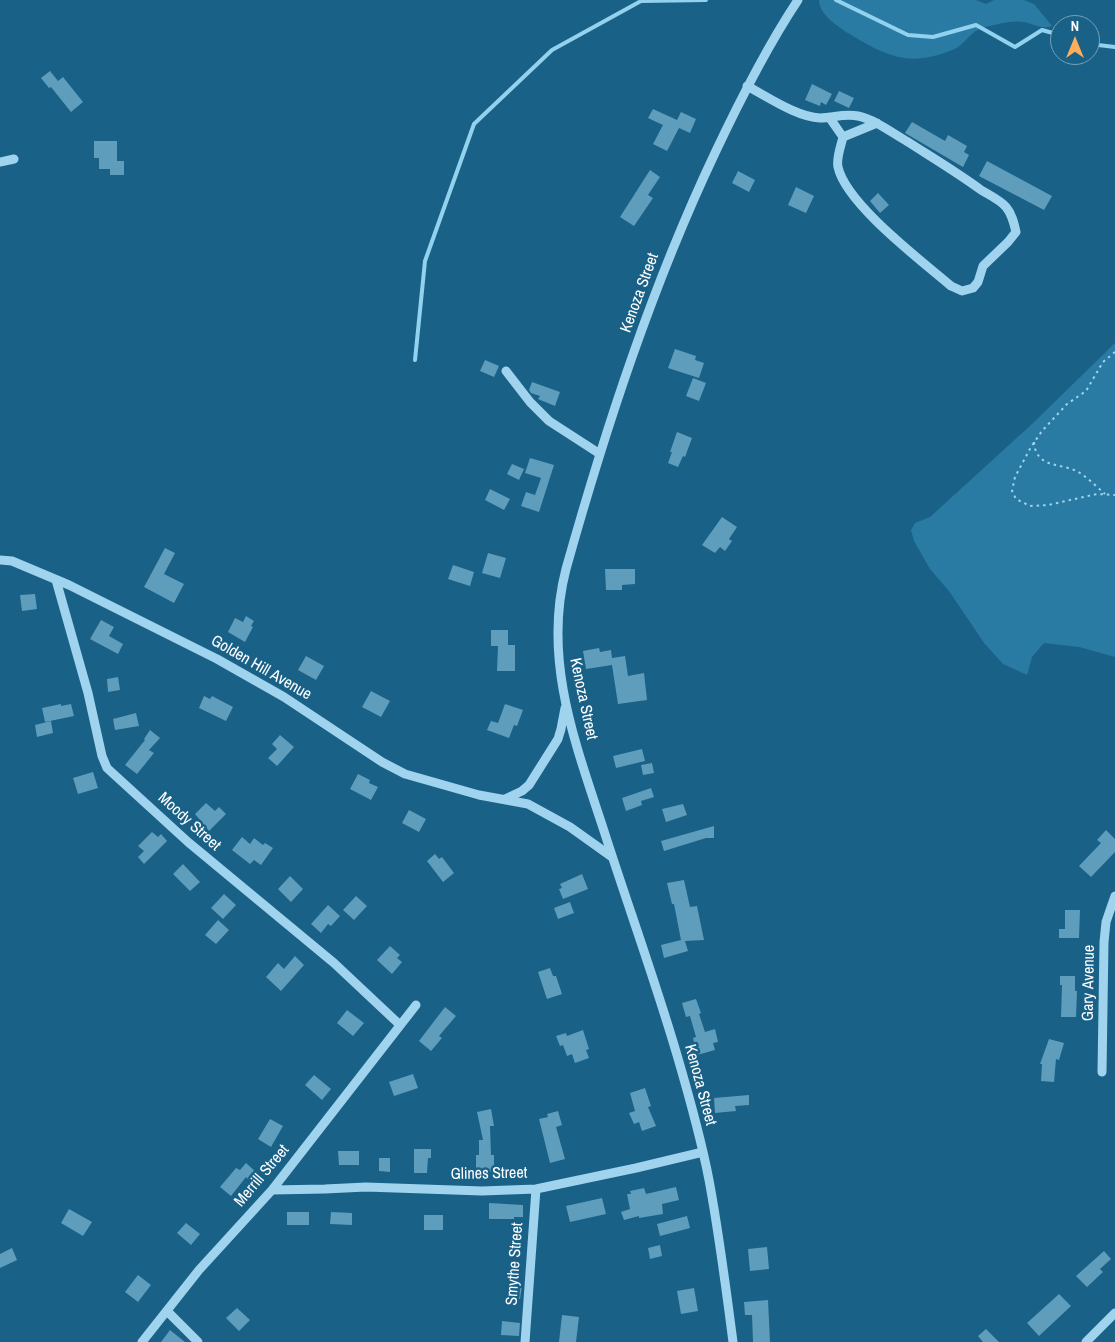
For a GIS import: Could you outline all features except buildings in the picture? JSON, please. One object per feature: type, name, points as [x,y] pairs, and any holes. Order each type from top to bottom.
[{"type":"street","name":"Kenoza Street","points":[[733,1342],[716,1221],[703,1152],[675,1050],[575,740],[558,660],[557,629],[562,588],[600,454],[648,311],[667,261],[747,86],[798,0]]},
{"type":"street","points":[[747,86],[786,107],[807,115],[820,118],[829,116],[845,114],[858,116],[877,123],[960,175],[1005,206],[1012,217],[1016,232],[983,266],[978,282],[973,288],[962,291],[951,286],[869,215],[845,183],[838,167],[838,156],[843,137],[829,116]]},
{"type":"street","points":[[843,137],[877,123]]},
{"type":"street","points":[[0,162],[14,159]]},
{"type":"street","points":[[506,371],[530,402],[549,421],[600,454]]},
{"type":"street","name":"Golden Hill Avenue","points":[[0,560],[12,561],[56,580],[217,659],[318,718],[382,762],[405,774],[479,795],[528,804],[570,827],[612,857]]},
{"type":"street","name":"Moody Street","points":[[56,580],[88,693],[102,756],[107,768],[188,842],[334,963],[400,1025]]},
{"type":"street","points":[[505,800],[530,785],[558,738],[566,704]]},
{"type":"street","name":"Gary Avenue","points":[[1102,1072],[1104,942],[1106,922],[1115,896]]},
{"type":"street","name":"Merrill Street","points":[[142,1342],[199,1270],[272,1190],[416,1005]]},
{"type":"street","name":"Glines Street","points":[[272,1190],[366,1186],[482,1191],[536,1188],[636,1168],[703,1152]]},
{"type":"street","name":"Smythe Street","points":[[524,1342],[536,1188]]},
{"type":"street","points":[[167,1310],[198,1342]]},
{"type":"street","points":[[1086,1342],[1115,1314]]},
{"type":"path","points":[[1115,352],[1103,362],[1086,391],[1067,404],[1034,442],[1012,485],[1013,496],[1016,500],[1030,506],[1042,506],[1079,497],[1105,494],[1115,495]]},
{"type":"path","points":[[1034,442],[1039,458],[1051,464],[1080,473],[1105,494]]},
{"type":"shaded area","points":[[819,0],[976,0],[986,4],[994,0],[1024,0],[1034,4],[1050,24],[1050,26],[1040,27],[1027,23],[1009,22],[985,27],[977,30],[953,50],[930,57],[905,58],[871,47],[834,23],[825,15]]},
{"type":"shaded area","points":[[1115,343],[1115,657],[1079,647],[1044,643],[1032,657],[1027,675],[1003,664],[984,643],[949,591],[930,569],[914,541],[911,530],[915,523],[930,517],[1032,424]]},
{"type":"waterway","points":[[415,360],[425,261],[474,124],[552,50],[641,1],[706,0]]},
{"type":"waterway","points":[[836,0],[908,35],[933,37],[976,25],[1015,47],[1042,30],[1050,32]]},
{"type":"waterway","points":[[1100,45],[1115,47]]}]
